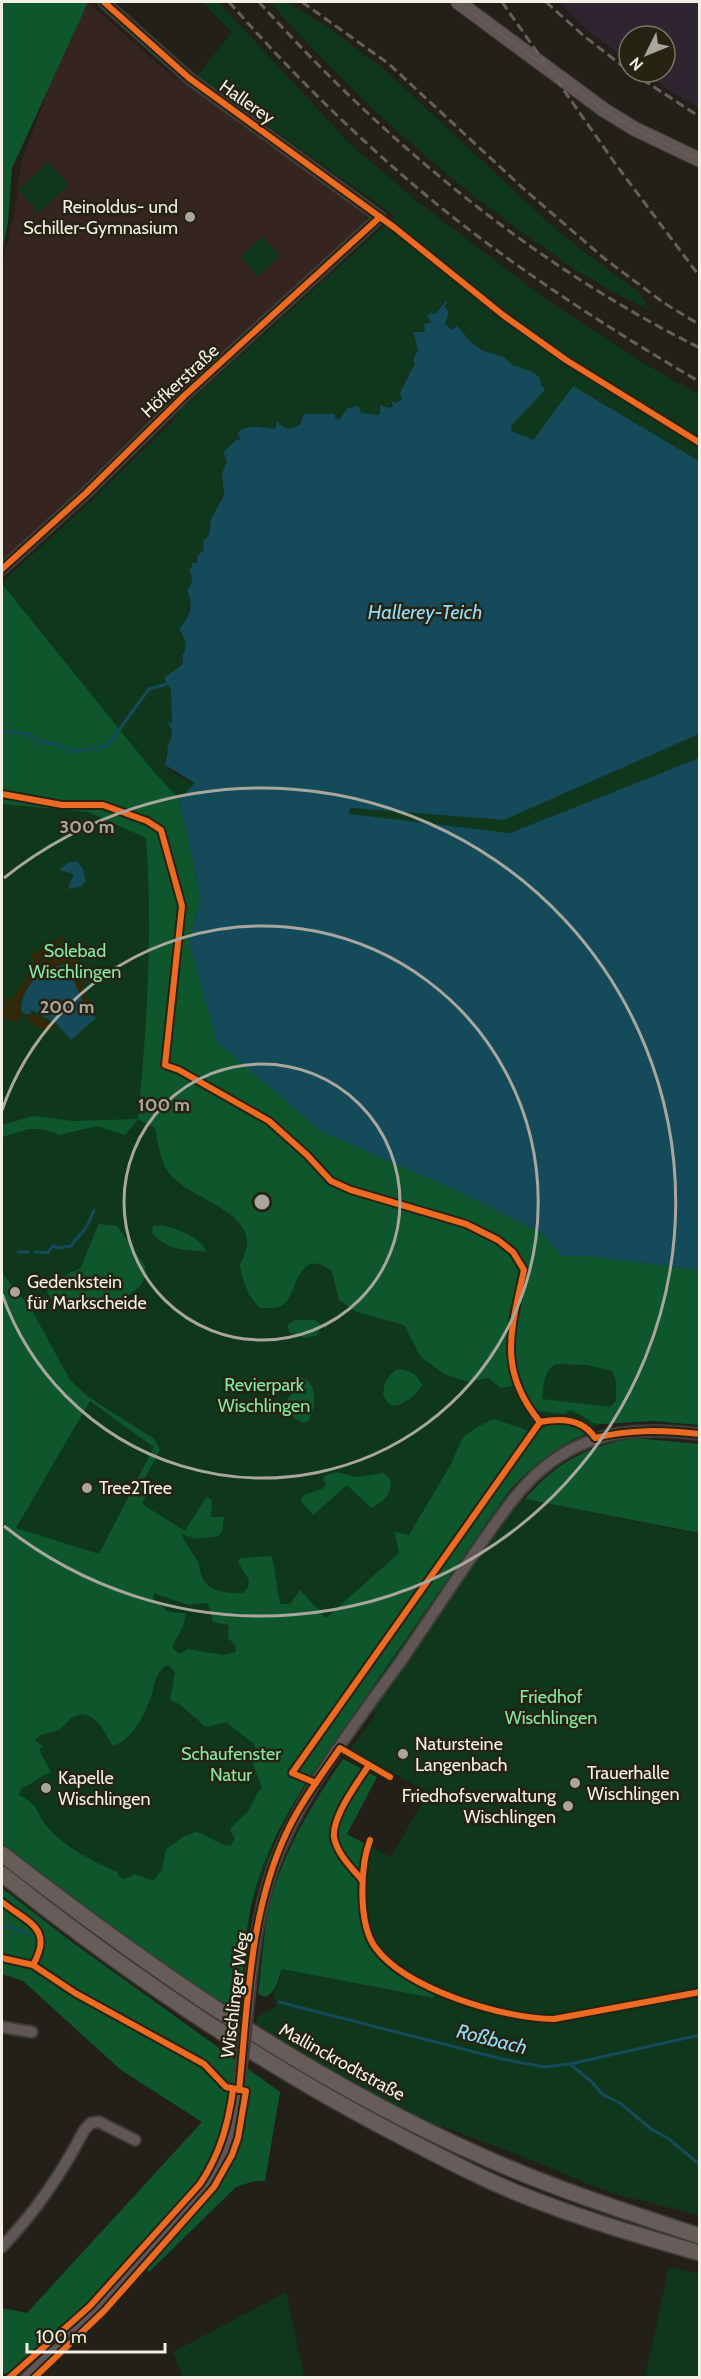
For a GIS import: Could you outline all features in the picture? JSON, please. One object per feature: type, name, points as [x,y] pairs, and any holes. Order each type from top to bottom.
[{"type":"highway","name":"Mallinckrodtstraße","points":[[2,1854],[126,1948],[272,2046],[332,2081],[427,2131],[550,2186],[699,2236]]},
{"type":"highway","name":"Mallinckrodtstraße","points":[[2,1874],[108,1955],[215,2029],[314,2090],[450,2162],[534,2199],[620,2230],[699,2253]]},
{"type":"highway","points":[[620,2210],[699,2228]]},
{"type":"highway","points":[[620,2230],[650,2248],[699,2263]]},
{"type":"main road","points":[[458,2],[604,110],[635,129],[699,160]]},
{"type":"street","name":"Hallerey","points":[[104,2],[189,78],[381,217]]},
{"type":"street","name":"Höfkerstraße","points":[[2,569],[86,493],[184,396],[381,217]]},
{"type":"street","name":"Wischlinger Weg","points":[[20,2378],[29,2373],[90,2316],[198,2198],[218,2168],[227,2150],[234,2125],[258,1922],[267,1885],[286,1833],[301,1807],[515,1497],[540,1470],[567,1451],[595,1438],[634,1430],[699,1434]]},
{"type":"street","points":[[2,2027],[32,2032]]},
{"type":"street","points":[[2,2247],[30,2217],[48,2192],[85,2129],[91,2123],[99,2122],[135,2140]]},
{"type":"shaded area","name":"Reinoldus- und Schiller-Gymnasium","points":[[88,2],[159,65],[364,212],[366,219],[364,225],[139,429],[78,490],[2,560],[2,264],[14,216],[21,163],[52,80]]},
{"type":"shaded area","points":[[559,2],[699,2],[699,108],[661,84],[677,84],[677,24],[617,24],[617,52],[592,34]]},
{"type":"green space","points":[[2,2],[88,2],[12,168],[8,222],[2,254]]},
{"type":"green space","points":[[202,2],[218,2],[351,145],[418,202],[544,298],[645,364],[699,395],[699,461],[573,386],[533,440],[512,431],[511,427],[541,385],[536,375],[477,347],[456,328],[451,330],[445,323],[449,312],[442,304],[431,322],[425,323],[425,332],[413,332],[418,350],[413,360],[415,363],[403,390],[402,399],[396,403],[391,400],[392,407],[379,406],[378,415],[361,413],[360,407],[349,407],[342,418],[337,420],[305,414],[296,427],[285,429],[277,421],[274,429],[262,426],[238,433],[241,439],[236,440],[223,452],[227,462],[222,473],[224,493],[211,519],[204,550],[189,570],[193,576],[187,592],[191,598],[187,619],[179,629],[184,639],[185,649],[182,655],[183,664],[171,690],[172,724],[169,724],[172,740],[167,747],[165,762],[172,772],[195,783],[201,898],[189,942],[322,1132],[543,1234],[562,1256],[587,1256],[699,1270],[699,1425],[654,1421],[600,1424],[562,1445],[533,1465],[508,1491],[522,1502],[525,1499],[699,1534],[699,2215],[627,2197],[585,2183],[537,2162],[442,2126],[441,2128],[351,2082],[255,2025],[258,2016],[276,2006],[273,1992],[278,1985],[282,1969],[432,1998],[438,1989],[390,1961],[380,1950],[368,1923],[365,1892],[371,1847],[391,1857],[428,1792],[348,1749],[375,1715],[374,1700],[316,1783],[305,1784],[276,1836],[251,1906],[240,2003],[236,2012],[175,1973],[2,1843],[2,582],[92,500],[174,420],[178,412],[395,216],[197,76],[232,32]]},
{"type":"green space","points":[[270,2],[287,2],[327,27],[386,71],[541,216],[576,246],[640,293],[649,309],[615,293],[567,264],[487,206],[389,124]]},
{"type":"green space","points":[[48,162],[69,185],[38,213],[18,190]]},
{"type":"green space","points":[[262,237],[280,256],[258,277],[240,257]]},
{"type":"green space","points":[[2,584],[153,771],[179,799],[201,898],[189,942],[462,1193],[543,1234],[562,1256],[587,1256],[699,1270],[699,1425],[654,1421],[593,1423],[570,1410],[565,1414],[538,1411],[523,1387],[519,1385],[501,1388],[488,1378],[468,1382],[444,1374],[421,1357],[404,1325],[357,1312],[339,1300],[332,1271],[320,1265],[312,1264],[305,1267],[289,1298],[282,1306],[260,1308],[249,1293],[241,1270],[240,1264],[247,1246],[245,1232],[237,1220],[179,1183],[169,1173],[161,1157],[155,1128],[138,1119],[148,978],[149,908],[146,838],[88,812],[2,804]],"holes":[[[556,1364],[587,1365],[612,1371],[616,1381],[616,1401],[610,1407],[542,1399],[545,1379],[552,1367]]]},
{"type":"green space","points":[[699,734],[699,758],[510,833],[349,815],[350,808],[504,820]]},
{"type":"green space","points":[[33,1116],[73,1121],[138,1119],[125,1135],[97,1126],[59,1135],[43,1129],[29,1129],[2,1137],[2,1125]]},
{"type":"green space","points":[[99,1224],[117,1226],[145,1266],[143,1280],[136,1290],[110,1302],[65,1304],[53,1302],[45,1288],[46,1283],[58,1281],[80,1269]]},
{"type":"green space","points":[[160,1225],[193,1237],[199,1241],[206,1252],[176,1248],[164,1243],[152,1233],[153,1226]]},
{"type":"green space","points":[[2,1273],[30,1307],[70,1380],[87,1396],[154,1439],[160,1450],[144,1479],[152,1485],[142,1504],[185,1531],[207,1496],[212,1501],[211,1517],[224,1517],[222,1531],[218,1536],[196,1539],[182,1534],[199,1565],[204,1581],[211,1588],[222,1592],[243,1593],[248,1587],[249,1580],[238,1562],[240,1558],[272,1556],[280,1604],[290,1604],[300,1590],[326,1618],[399,1553],[395,1532],[409,1535],[451,1464],[463,1437],[477,1427],[494,1419],[535,1433],[547,1426],[568,1423],[585,1434],[563,1445],[544,1459],[508,1492],[296,1798],[273,1842],[255,1890],[247,1930],[240,2003],[236,2012],[116,1932],[2,1843]],"holes":[[[90,1401],[154,1447],[99,1554],[16,1528]],[[154,1593],[188,1605],[208,1603],[213,1622],[229,1625],[228,1638],[235,1645],[236,1652],[223,1655],[188,1649],[180,1654],[172,1648],[183,1627],[185,1613],[168,1612],[153,1598]],[[166,1665],[171,1667],[175,1673],[170,1700],[179,1704],[206,1727],[226,1722],[254,1744],[256,1750],[253,1765],[262,1787],[248,1811],[230,1829],[235,1839],[231,1846],[196,1832],[183,1837],[166,1849],[162,1869],[154,1880],[135,1874],[125,1879],[119,1877],[117,1872],[64,1843],[49,1829],[34,1806],[19,1795],[21,1788],[51,1772],[39,1750],[43,1746],[35,1740],[38,1737],[59,1730],[73,1717],[82,1714],[88,1715],[98,1723],[113,1746],[120,1743],[132,1732],[146,1710],[159,1672]]]},
{"type":"green space","points":[[295,1320],[315,1320],[322,1326],[317,1335],[305,1338],[289,1332],[288,1324]]},
{"type":"green space","points":[[397,1369],[412,1373],[422,1385],[410,1398],[394,1406],[388,1403],[383,1394],[387,1380]]},
{"type":"green space","points":[[301,1377],[307,1380],[314,1391],[314,1405],[306,1423],[291,1415],[288,1408],[288,1398],[298,1389],[297,1380]]},
{"type":"green space","points":[[635,1438],[699,1444],[699,1533],[525,1499],[549,1475],[574,1458],[602,1446]]},
{"type":"green space","points":[[336,1472],[357,1477],[384,1473],[391,1481],[388,1495],[371,1508],[347,1485],[313,1515],[301,1501],[302,1496],[324,1488],[325,1476]]},
{"type":"green space","points":[[343,1759],[377,1777],[347,1834],[371,1847],[365,1892],[368,1923],[373,1937],[380,1950],[390,1961],[438,1988],[433,1998],[282,1969],[273,1991],[266,1997],[258,1994],[267,1918],[275,1886],[299,1830]]},
{"type":"green space","points":[[2,1888],[72,1942],[280,2092],[265,2181],[254,2181],[236,2187],[149,2272],[130,2255],[57,2335],[6,2375],[2,2371],[2,2308],[27,2313],[202,2122],[121,2070],[23,1981],[2,1974]]},
{"type":"green space","points":[[669,2267],[699,2274],[699,2377],[645,2377]]},
{"type":"green space","points":[[286,2292],[304,2377],[183,2377],[173,2352]]},
{"type":"sand","points":[[62,936],[64,939],[61,940],[61,947],[80,963],[85,995],[98,1009],[93,1013],[83,1002],[72,978],[75,973],[60,965],[41,974],[30,955]]},
{"type":"sand","points":[[31,969],[38,976],[28,990],[21,1018],[18,1021],[10,1021],[2,1017],[2,1006],[6,1004],[6,999],[13,997]]},
{"type":"sand","points":[[32,1012],[55,1025],[56,1028],[44,1030],[34,1025],[27,1020],[26,1015]]},
{"type":"water","name":"Hallerey-Teich","points":[[446,301],[448,302],[444,306],[449,312],[445,323],[451,330],[457,326],[479,348],[538,376],[545,390],[511,426],[512,431],[533,440],[573,386],[699,461],[699,734],[504,820],[350,808],[349,814],[510,833],[699,758],[699,1270],[587,1256],[562,1256],[543,1234],[462,1193],[322,1132],[217,1042],[189,942],[201,898],[179,799],[195,783],[165,765],[167,747],[172,733],[165,720],[172,724],[171,690],[164,678],[183,664],[182,655],[185,645],[179,629],[190,610],[187,590],[192,578],[189,570],[204,550],[203,541],[209,535],[211,519],[224,495],[222,473],[227,462],[223,452],[236,440],[241,439],[237,433],[245,428],[274,429],[277,420],[285,428],[293,428],[300,424],[305,414],[335,414],[335,418],[339,420],[348,408],[359,406],[361,413],[378,415],[380,405],[390,408],[393,406],[391,400],[396,403],[402,399],[400,393],[415,363],[413,360],[418,350],[413,332],[425,332],[424,324],[431,322],[427,316],[431,313],[435,314]]},
{"type":"water","points":[[69,862],[78,862],[83,869],[86,881],[80,887],[68,889],[74,874],[59,870]]},
{"type":"water","points":[[67,964],[75,967],[73,977],[71,975],[83,1002],[96,1018],[71,1040],[57,1024],[28,1008],[32,1012],[30,1014],[24,1014],[21,1010],[25,992],[35,979],[50,969]]},
{"type":"waterway","points":[[2,731],[27,734],[39,742],[59,745],[72,752],[107,746],[149,689],[167,684]]},
{"type":"waterway","points":[[35,1252],[47,1253],[53,1246],[59,1248],[71,1246],[85,1229],[94,1210]]},
{"type":"waterway","points":[[18,1252],[28,1252]]},
{"type":"waterway","name":"Roßbach","points":[[2,1925],[29,1934]]},
{"type":"waterway","name":"Roßbach","points":[[279,2002],[502,2059],[544,2067],[570,2064],[700,2035]]},
{"type":"waterway","points":[[570,2064],[592,2082],[603,2095],[620,2103],[700,2165]]},
{"type":"tram line","points":[[458,2],[604,110],[635,129],[700,160]]},
{"type":"railway","points":[[229,2],[332,110],[444,210],[505,257],[634,342],[700,382]]},
{"type":"railway","points":[[259,2],[357,103],[463,196],[577,278],[638,315],[700,348]]},
{"type":"railway","points":[[302,2],[389,64],[525,190],[605,259],[664,303],[700,325]]},
{"type":"railway","points":[[502,2],[617,166],[700,277]]},
{"type":"railway","points":[[546,2],[617,62]]},
{"type":"railway","points":[[649,84],[700,117]]},
{"type":"cycle path","points":[[104,2],[189,78],[395,228],[503,315],[566,360],[700,443]]},
{"type":"cycle path","points":[[2,569],[86,493],[184,396],[380,217]]},
{"type":"cycle path","points":[[2,794],[62,805],[103,805],[147,821],[161,830],[182,906],[165,1065],[179,1070],[269,1121],[307,1155],[331,1181],[351,1190],[466,1224],[498,1240],[513,1252],[524,1270],[512,1331],[513,1367],[526,1403],[540,1422]]},
{"type":"cycle path","points":[[316,1783],[292,1773],[540,1422],[570,1421],[584,1427],[595,1438],[648,1431],[700,1434]]},
{"type":"cycle path","points":[[239,2090],[248,1992],[257,1927],[264,1895],[286,1834],[304,1801],[340,1748],[390,1777]]},
{"type":"cycle path","points":[[362,1880],[338,1849],[334,1829],[341,1809],[369,1765]]},
{"type":"cycle path","points":[[370,1840],[364,1865],[362,1895],[369,1937],[389,1962],[432,1988],[457,1999],[509,2014],[554,2019],[700,1992]]},
{"type":"cycle path","points":[[2,1902],[29,1921],[39,1934],[41,1942],[39,1953],[33,1965]]},
{"type":"cycle path","points":[[2,1958],[33,1965],[75,1993],[204,2064],[226,2087],[246,2091],[238,2138],[232,2155],[214,2187],[104,2311],[34,2378]]},
{"type":"cycle path","points":[[9,2378],[90,2306],[200,2184],[213,2162],[222,2139],[233,2090]]},
{"type":"place","name":"Reinoldus- und Schiller-Gymnasium","points":[[190,217]]},
{"type":"place","name":"Gedenkstein für Markscheide","points":[[15,1292]]},
{"type":"place","name":"Tree2Tree","points":[[87,1488]]},
{"type":"place","name":"Natursteine Langenbach","points":[[403,1754]]},
{"type":"place","name":"Trauerhalle Wischlingen","points":[[575,1783]]},
{"type":"place","name":"Kapelle Wischlingen","points":[[46,1788]]},
{"type":"place","name":"Friedhofsverwaltung Wischlingen","points":[[568,1806]]},
{"type":"park label","name":"Solebad Wischlingen","points":[[75,961]]},
{"type":"park label","name":"Revierpark Wischlingen","points":[[264,1395]]},
{"type":"park label","name":"Friedhof Wischlingen","points":[[551,1707]]},
{"type":"park label","name":"Schaufenster Natur","points":[[231,1764]]}]
